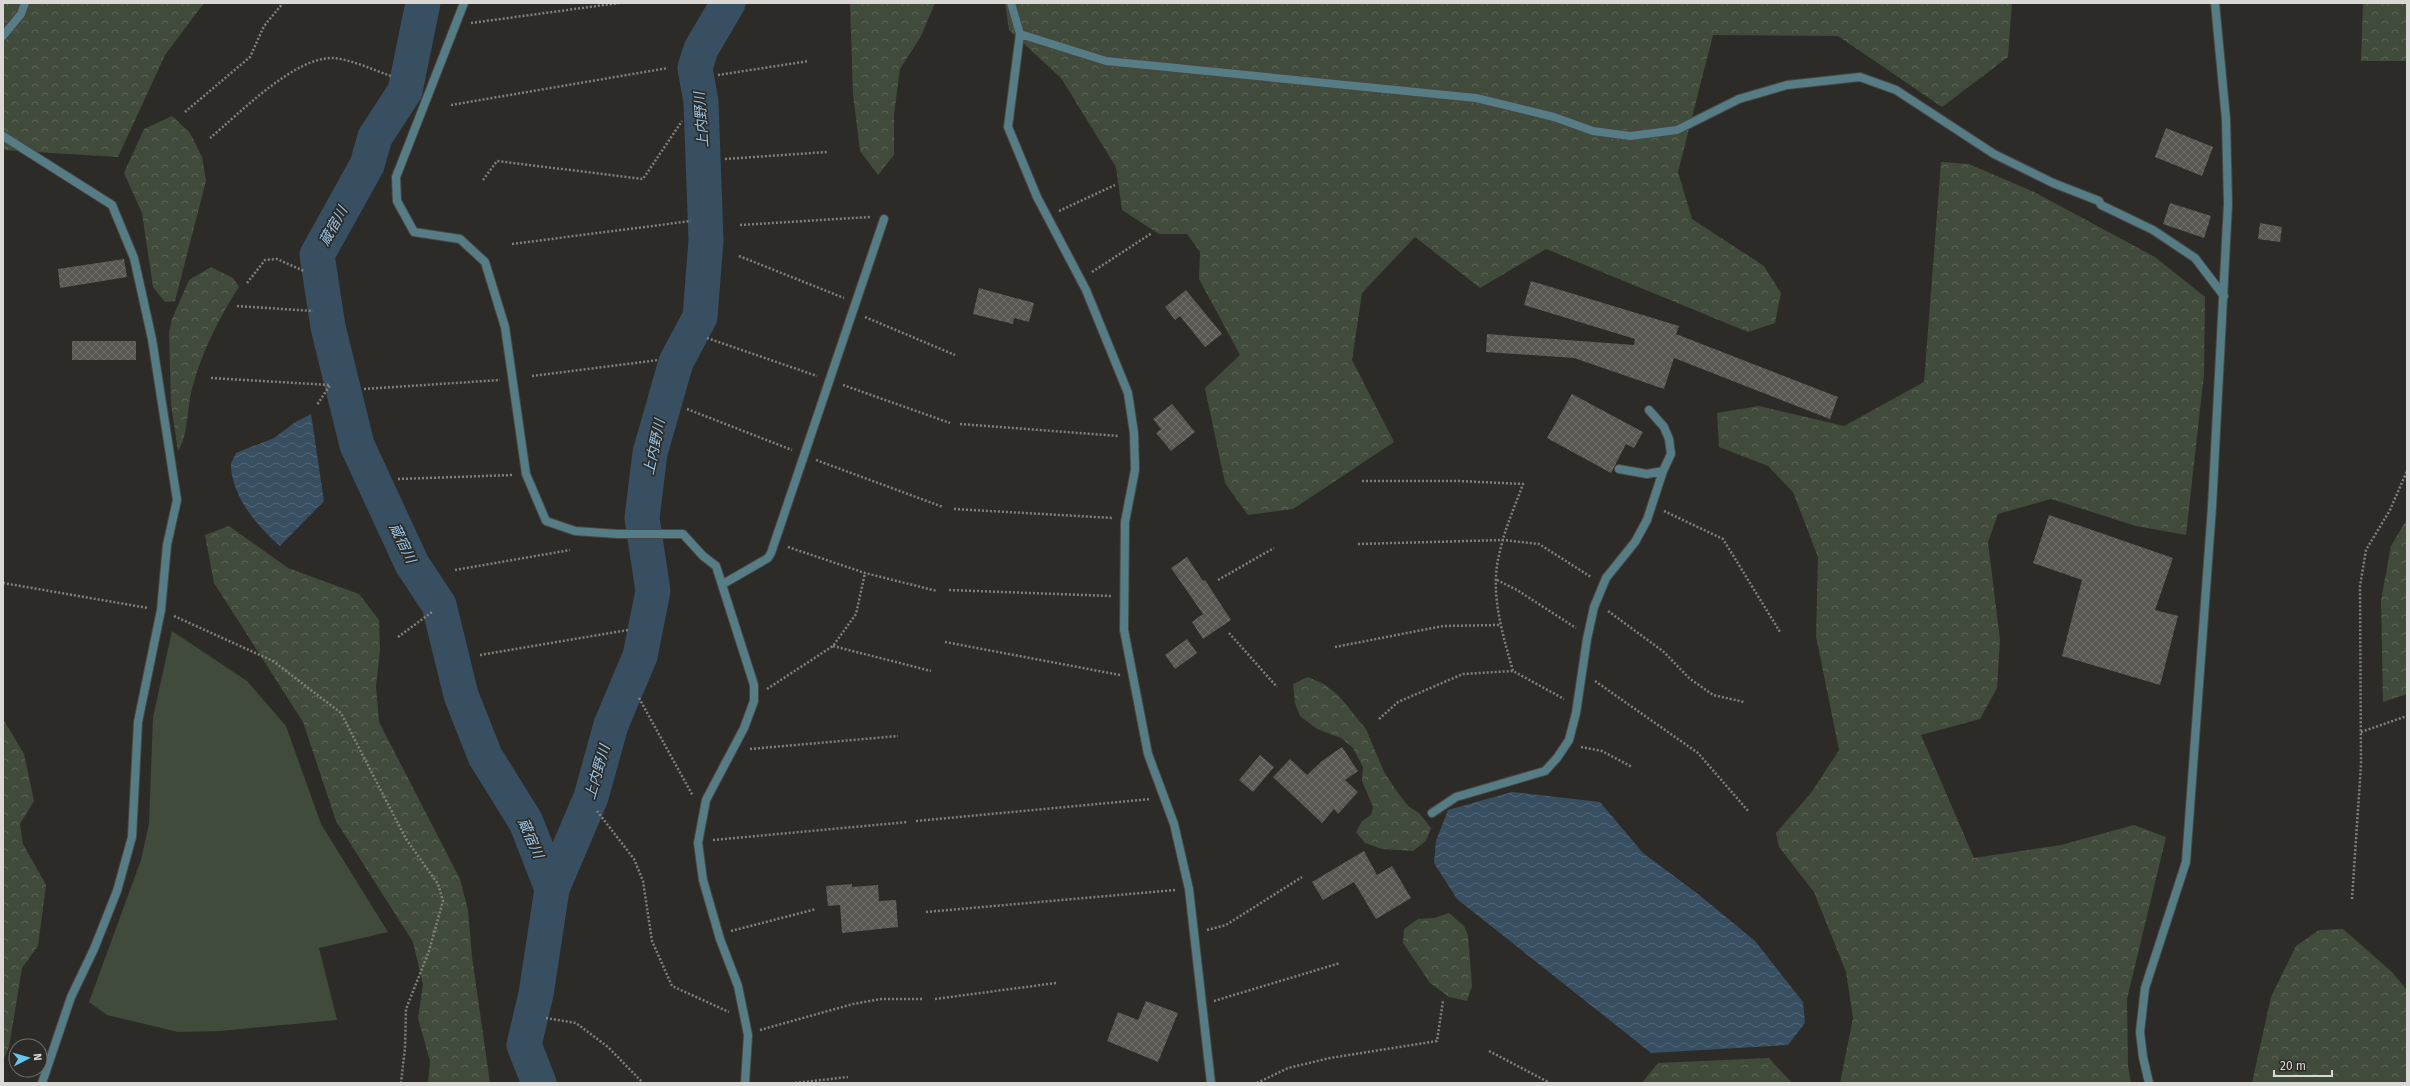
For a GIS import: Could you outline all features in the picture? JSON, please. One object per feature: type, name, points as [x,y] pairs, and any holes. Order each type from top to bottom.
[{"type":"street","points":[[3,36],[21,14],[25,3]]},
{"type":"street","points":[[464,3],[396,177],[397,201],[414,232],[460,239],[485,262],[505,327],[526,474],[546,521],[575,530],[618,534],[683,534],[703,556],[716,566],[754,684],[754,700],[744,728],[706,800],[698,843],[703,880],[720,939],[738,986],[747,1028],[745,1083]]},
{"type":"street","points":[[1011,3],[1020,34],[1008,127],[1037,197],[1086,290],[1128,393],[1134,433],[1135,470],[1124,522],[1124,630],[1148,754],[1174,824],[1189,889],[1211,1083]]},
{"type":"street","points":[[2149,1083],[2143,1057],[2140,1032],[2145,988],[2186,862],[2212,507],[2228,204],[2226,119],[2215,3]]},
{"type":"street","points":[[1020,34],[1106,61],[1476,98],[1554,117],[1593,131],[1630,136],[1677,130],[1739,99],[1787,85],[1860,78],[1896,90],[1994,154],[2052,183],[2099,201],[2101,205],[2152,230],[2196,258],[2224,296]]},
{"type":"street","points":[[3,136],[112,205],[134,258],[152,339],[177,500],[168,546],[161,610],[138,722],[132,837],[118,891],[94,950],[71,997],[42,1083]]},
{"type":"street","points":[[722,584],[768,558],[771,553],[884,219]]},
{"type":"street","points":[[1432,813],[1456,797],[1545,771],[1557,758],[1568,740],[1576,713],[1587,639],[1594,607],[1606,578],[1635,542],[1646,520],[1663,471],[1671,454],[1669,439],[1664,427],[1649,410]]},
{"type":"street","points":[[1619,469],[1647,474],[1663,471]]},
{"type":"path","points":[[185,112],[250,57],[264,26],[283,3]]},
{"type":"path","points":[[467,24],[619,3]]},
{"type":"path","points":[[210,138],[285,75],[316,61],[331,58],[345,60],[391,76]]},
{"type":"path","points":[[718,75],[809,61]]},
{"type":"path","points":[[451,105],[668,68]]},
{"type":"path","points":[[483,180],[497,161],[643,179],[682,121]]},
{"type":"path","points":[[725,159],[826,152]]},
{"type":"path","points":[[1056,212],[1115,184]]},
{"type":"path","points":[[740,225],[870,217]]},
{"type":"path","points":[[512,244],[691,221]]},
{"type":"path","points":[[1088,274],[1152,234]]},
{"type":"path","points":[[739,256],[846,299]]},
{"type":"path","points":[[247,283],[265,260],[277,258],[304,271]]},
{"type":"path","points":[[237,306],[313,311]]},
{"type":"path","points":[[861,316],[955,356]]},
{"type":"path","points":[[707,338],[819,377]]},
{"type":"path","points":[[532,376],[658,360]]},
{"type":"path","points":[[211,378],[330,385],[317,405]]},
{"type":"path","points":[[364,389],[502,380]]},
{"type":"path","points":[[838,383],[950,423]]},
{"type":"path","points":[[687,409],[794,451]]},
{"type":"path","points":[[960,424],[1119,436]]},
{"type":"path","points":[[812,458],[943,507]]},
{"type":"path","points":[[2352,899],[2361,764],[2360,586],[2366,550],[2390,510],[2407,471]]},
{"type":"path","points":[[398,479],[515,475]]},
{"type":"path","points":[[1362,481],[1459,481],[1523,484],[1499,552],[1497,580],[1496,600],[1500,625],[1513,671]]},
{"type":"path","points":[[954,509],[1116,518]]},
{"type":"path","points":[[1660,509],[1723,539],[1780,632]]},
{"type":"path","points":[[1358,544],[1503,540],[1539,544],[1592,578]]},
{"type":"path","points":[[783,546],[865,573],[937,591]]},
{"type":"path","points":[[1218,580],[1274,548]]},
{"type":"path","points":[[455,570],[570,550]]},
{"type":"path","points":[[764,690],[833,646],[856,614],[865,573]]},
{"type":"path","points":[[1497,580],[1517,590],[1580,631]]},
{"type":"path","points":[[3,583],[104,602],[161,610],[273,661],[341,713],[406,839],[438,884],[443,901],[429,951],[406,1009],[405,1048],[401,1083]]},
{"type":"path","points":[[949,590],[1116,596]]},
{"type":"path","points":[[1604,608],[1664,652],[1689,678],[1713,694],[1744,702]]},
{"type":"path","points":[[398,637],[432,612]]},
{"type":"path","points":[[1335,647],[1444,626],[1500,625]]},
{"type":"path","points":[[480,655],[628,630]]},
{"type":"path","points":[[1229,633],[1276,687]]},
{"type":"path","points":[[945,642],[1120,676]]},
{"type":"path","points":[[833,646],[931,671]]},
{"type":"path","points":[[1379,719],[1398,702],[1463,674],[1513,671],[1568,701]]},
{"type":"path","points":[[1591,678],[1698,754],[1749,812]]},
{"type":"path","points":[[639,698],[694,798]]},
{"type":"path","points":[[2361,732],[2407,716]]},
{"type":"path","points":[[750,749],[898,736]]},
{"type":"path","points":[[1575,746],[1602,751],[1632,767]]},
{"type":"path","points":[[916,821],[1152,799]]},
{"type":"path","points":[[596,811],[634,859],[643,881],[652,942],[672,986],[731,1013]]},
{"type":"path","points":[[713,840],[908,822]]},
{"type":"path","points":[[1203,932],[1226,925],[1302,877]]},
{"type":"path","points":[[926,912],[1178,890]]},
{"type":"path","points":[[728,932],[816,908]]},
{"type":"path","points":[[1213,1001],[1340,963]]},
{"type":"path","points":[[935,999],[1056,983]]},
{"type":"path","points":[[759,1030],[860,1003],[895,998],[924,999]]},
{"type":"path","points":[[1257,1083],[1288,1068],[1330,1058],[1437,1041],[1443,1001]]},
{"type":"path","points":[[546,1018],[576,1023],[608,1047],[643,1083]]},
{"type":"path","points":[[1489,1051],[1550,1083]]},
{"type":"path","points":[[795,1083],[848,1077]]},
{"type":"green space","points":[[3,3],[204,3],[165,55],[118,157],[3,150]]},
{"type":"green space","points":[[850,3],[935,3],[921,36],[900,69],[894,114],[894,155],[878,175],[860,151],[853,94]]},
{"type":"green space","points":[[1005,3],[2012,3],[2008,57],[1942,107],[1838,36],[1713,35],[1678,172],[1692,219],[1764,266],[1781,293],[1775,323],[1748,332],[1546,249],[1480,288],[1415,237],[1362,293],[1352,360],[1394,442],[1293,509],[1248,515],[1225,483],[1205,388],[1240,355],[1199,279],[1200,252],[1187,234],[1159,234],[1122,210],[1116,167],[1061,78],[1009,30]]},
{"type":"green space","points":[[2363,3],[2407,3],[2407,61],[2361,61]]},
{"type":"green space","points":[[172,116],[190,133],[202,157],[206,181],[175,301],[165,302],[153,287],[142,213],[124,173],[144,129]]},
{"type":"green space","points":[[1941,162],[1969,164],[2034,192],[2155,257],[2205,297],[2204,374],[2186,535],[2136,526],[2051,499],[1998,514],[1988,542],[2000,640],[1997,688],[1980,719],[1921,735],[1974,858],[2061,845],[2134,825],[2166,837],[2127,999],[2128,1066],[2131,1083],[1840,1083],[1853,1018],[1846,972],[1814,892],[1779,847],[1776,833],[1811,793],[1839,750],[1816,636],[1818,557],[1793,492],[1768,466],[1719,447],[1717,413],[1759,406],[1844,426],[1924,382]]},
{"type":"green space","points":[[211,267],[233,278],[239,287],[224,311],[200,363],[190,397],[184,438],[178,451],[171,404],[169,332],[172,319],[189,280]]},
{"type":"green space","points":[[2407,519],[2407,694],[2383,702],[2381,600],[2391,546]]},
{"type":"green space","points":[[229,526],[288,568],[359,594],[379,620],[380,650],[376,686],[379,722],[460,879],[468,910],[472,957],[490,1083],[428,1083],[430,1061],[418,1018],[423,984],[413,942],[336,821],[303,722],[214,583],[205,535]]},
{"type":"green space","points":[[172,631],[247,681],[286,726],[321,824],[388,932],[319,948],[337,1020],[220,1031],[178,1032],[107,1015],[89,1002],[141,860],[149,824],[153,717]]},
{"type":"green space","points":[[1308,677],[1324,684],[1338,695],[1366,729],[1384,772],[1408,806],[1419,813],[1431,828],[1426,841],[1413,851],[1382,849],[1365,843],[1356,832],[1362,821],[1371,815],[1373,807],[1362,781],[1363,767],[1353,748],[1341,738],[1317,729],[1300,716],[1295,703],[1293,684]]},
{"type":"green space","points":[[3,719],[24,754],[34,801],[20,824],[23,844],[46,885],[38,946],[22,968],[10,1038],[8,1038],[8,1049],[3,1060]]},
{"type":"green space","points":[[1449,913],[1464,926],[1468,935],[1472,986],[1467,1001],[1449,997],[1430,983],[1403,943],[1404,929],[1418,919],[1434,918]]},
{"type":"green space","points":[[2343,929],[2392,972],[2407,990],[2407,1083],[2252,1083],[2271,997],[2296,946],[2319,930]]},
{"type":"green space","points":[[1769,1058],[1792,1083],[1642,1083],[1658,1063]]},
{"type":"water","points":[[311,414],[324,501],[280,546],[255,521],[242,501],[233,479],[231,464],[236,453],[274,438],[294,423]]},
{"type":"water","points":[[1512,792],[1600,802],[1643,853],[1698,894],[1755,941],[1803,1002],[1805,1023],[1788,1045],[1651,1053],[1457,899],[1434,863],[1436,841],[1448,810]]},
{"type":"building","points":[[2166,128],[2213,147],[2202,176],[2155,157]]},
{"type":"building","points":[[2170,203],[2211,216],[2204,238],[2163,224]]},
{"type":"building","points":[[2260,223],[2282,227],[2280,242],[2258,239]]},
{"type":"building","points":[[124,259],[127,277],[60,288],[58,269]]},
{"type":"building","points":[[1531,281],[1679,326],[1676,334],[1838,397],[1830,419],[1674,358],[1664,389],[1574,358],[1486,352],[1487,334],[1634,345],[1635,339],[1524,305]]},
{"type":"building","points":[[979,288],[1034,303],[1029,322],[1014,318],[1013,324],[973,314]]},
{"type":"building","points":[[1186,290],[1222,334],[1205,347],[1180,316],[1175,320],[1165,307]]},
{"type":"building","points":[[72,341],[136,341],[136,360],[72,360]]},
{"type":"building","points":[[1572,394],[1643,432],[1634,448],[1626,444],[1611,473],[1547,438]]},
{"type":"building","points":[[1172,404],[1195,432],[1171,451],[1156,433],[1161,429],[1153,419]]},
{"type":"building","points":[[2049,515],[2173,558],[2155,610],[2178,616],[2160,685],[2062,656],[2082,580],[2033,563]]},
{"type":"building","points":[[1187,557],[1203,581],[1205,580],[1231,620],[1203,639],[1192,622],[1203,614],[1171,568]]},
{"type":"building","points":[[1187,639],[1197,653],[1175,669],[1165,655]]},
{"type":"building","points":[[1342,747],[1358,771],[1345,780],[1358,792],[1338,814],[1334,809],[1322,823],[1273,777],[1290,759],[1307,775],[1322,761]]},
{"type":"building","points":[[1260,755],[1274,767],[1253,792],[1239,780]]},
{"type":"building","points":[[1364,851],[1377,875],[1392,866],[1411,898],[1376,919],[1354,882],[1323,900],[1312,882]]},
{"type":"building","points":[[852,884],[852,887],[878,885],[879,901],[896,900],[898,927],[842,933],[840,905],[828,906],[826,886]]},
{"type":"building","points":[[1146,1001],[1178,1013],[1158,1062],[1107,1041],[1118,1012],[1138,1020]]},
{"type":"waterway","name":"蔵宿川","points":[[423,3],[405,91],[375,137],[367,165],[317,255],[328,327],[357,445],[412,564],[439,605],[461,695],[485,756],[526,822],[552,889],[536,994],[524,1045],[539,1083]]},
{"type":"waterway","name":"上内野川","points":[[552,889],[591,797],[611,725],[640,656],[653,591],[642,518],[650,453],[676,362],[700,317],[706,240],[701,102],[695,68],[701,49],[728,3]]}]
